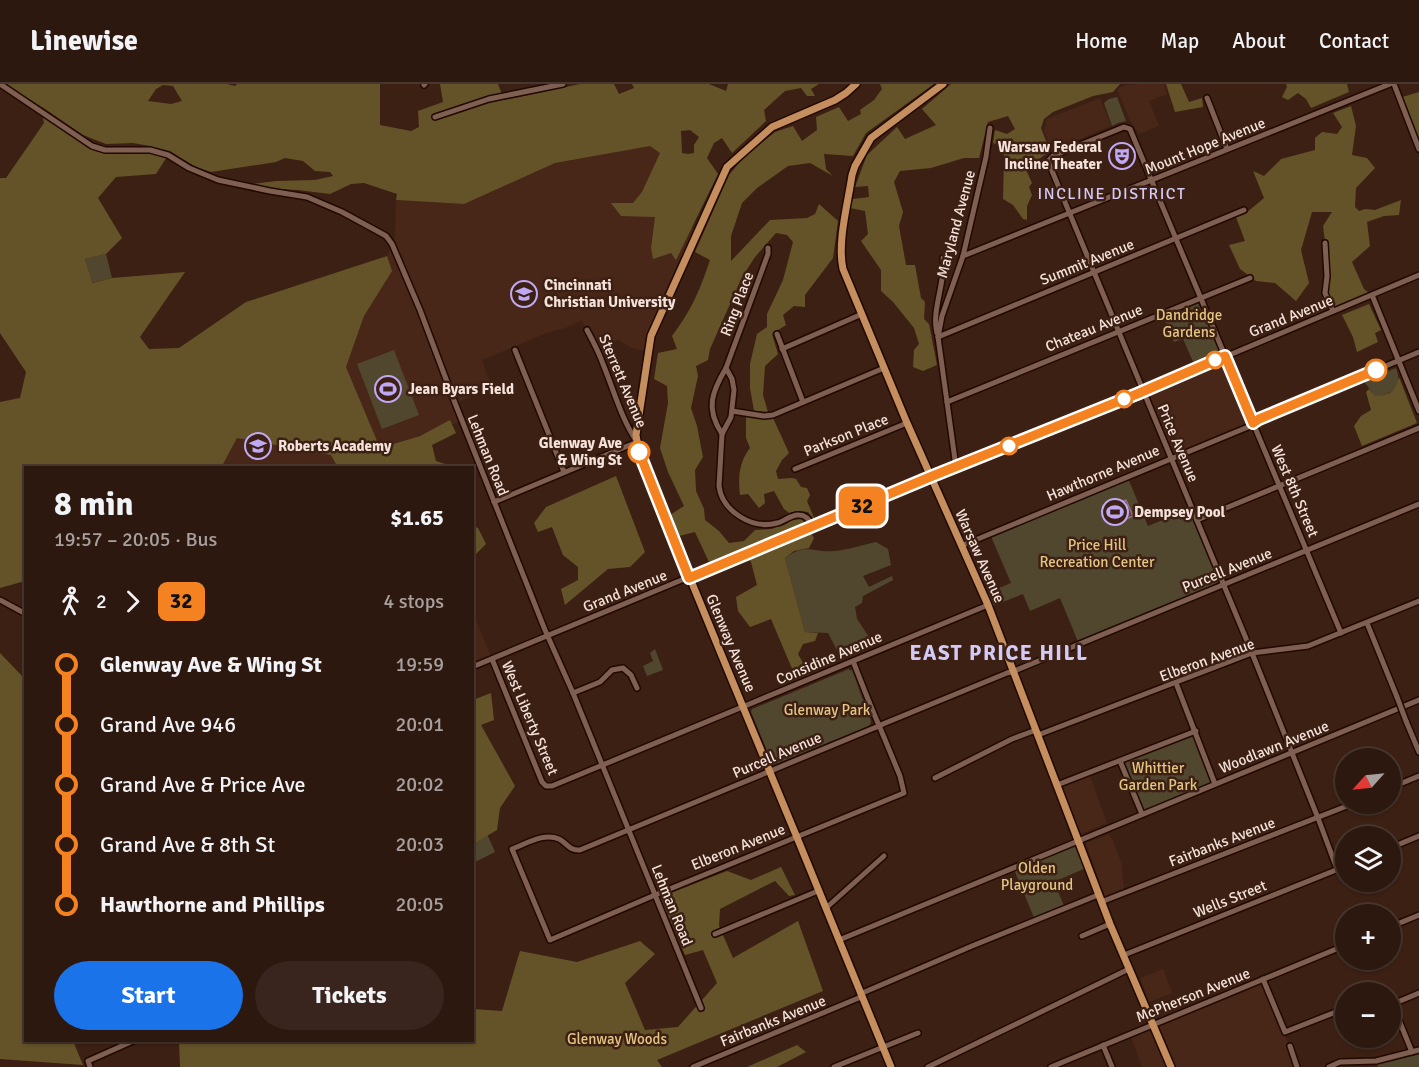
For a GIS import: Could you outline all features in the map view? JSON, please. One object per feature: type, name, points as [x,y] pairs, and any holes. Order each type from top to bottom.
[{"type":"main road","name":"Glenway Avenue","points":[[856,84],[835,100],[772,127],[727,167],[651,336],[637,442],[689,578],[891,1067]]},
{"type":"main road","name":"Warsaw Avenue","points":[[943,84],[871,138],[855,165],[842,241],[843,269],[930,477],[988,604],[1100,899],[1171,1067]]},
{"type":"street","name":"Lehman Road","points":[[0,84],[92,146],[105,150],[150,150],[168,155],[189,168],[218,180],[307,196],[386,236],[405,272],[494,502],[701,1008]]},
{"type":"street","points":[[435,117],[489,99],[563,84]]},
{"type":"street","points":[[1392,84],[1419,149]]},
{"type":"street","name":"Mount Hope Avenue","points":[[963,256],[1392,84]]},
{"type":"street","points":[[1207,98],[1227,149]]},
{"type":"street","name":"West 8th Street","points":[[1048,161],[1053,156],[1119,129],[1128,127],[1130,129],[1341,633]]},
{"type":"street","name":"Maryland Avenue","points":[[956,467],[939,337],[942,316],[963,256],[986,157],[990,128]]},
{"type":"street","name":"Price Avenue","points":[[1048,161],[1252,653],[1335,864]]},
{"type":"street","name":"Summit Avenue","points":[[939,337],[1244,210]]},
{"type":"street","points":[[1325,243],[1327,276],[1324,293],[1333,311]]},
{"type":"street","name":"Ring Place","points":[[768,248],[768,254],[726,368],[716,385],[712,398],[714,416],[722,434],[719,486],[722,498],[729,509],[744,518],[765,524],[778,523],[800,514],[808,518],[813,526]]},
{"type":"street","points":[[939,337],[935,322],[944,271],[944,258]]},
{"type":"street","name":"Grand Avenue","points":[[474,666],[1144,391],[1419,275]]},
{"type":"street","name":"Chateau Avenue","points":[[947,402],[1251,278]]},
{"type":"street","points":[[1372,296],[1419,411]]},
{"type":"street","points":[[782,349],[862,314]]},
{"type":"street","name":"Sterrett Avenue","points":[[587,330],[603,362],[612,392],[628,428],[637,442]]},
{"type":"street","points":[[777,334],[803,402]]},
{"type":"street","points":[[515,350],[564,472]]},
{"type":"street","name":"Hawthorne Avenue","points":[[961,546],[1248,427],[1259,419],[1419,352]]},
{"type":"street","name":"Ring Place","points":[[722,434],[732,411],[734,386],[726,368]]},
{"type":"street","points":[[732,411],[768,416],[884,368]]},
{"type":"street","name":"Parkson Place","points":[[795,469],[907,423]]},
{"type":"street","points":[[1197,520],[1419,428]]},
{"type":"street","points":[[494,502],[637,442]]},
{"type":"street","name":"Purcell Avenue","points":[[549,940],[512,849],[548,836],[561,840],[571,849],[577,850],[1419,504]]},
{"type":"street","points":[[0,600],[24,613]]},
{"type":"street","name":"Elberon Avenue","points":[[934,778],[1012,739],[1037,733],[1252,653],[1308,646],[1419,601]]},
{"type":"street","name":"Considine Avenue","points":[[546,786],[552,786],[988,604]]},
{"type":"street","points":[[1367,623],[1419,752]]},
{"type":"street","name":"West Liberty Street","points":[[492,659],[542,782],[546,786]]},
{"type":"street","points":[[853,662],[879,726]]},
{"type":"street","points":[[573,693],[600,682],[612,670],[623,668],[631,675],[637,688]]},
{"type":"street","points":[[1176,683],[1215,784]]},
{"type":"street","name":"Woodlawn Avenue","points":[[839,940],[1419,700]]},
{"type":"street","name":"Elberon Avenue","points":[[549,940],[904,793],[900,776],[879,726]]},
{"type":"street","points":[[1057,785],[1196,732]]},
{"type":"street","points":[[1120,761],[1142,814]]},
{"type":"street","points":[[1401,783],[1419,776]]},
{"type":"street","name":"Fairbanks Avenue","points":[[693,1067],[972,946],[1335,811]]},
{"type":"street","points":[[1401,843],[1419,836]]},
{"type":"street","points":[[826,908],[884,856]]},
{"type":"street","name":"Wells Street","points":[[1124,955],[1335,870]]},
{"type":"street","points":[[715,934],[818,891]]},
{"type":"street","points":[[1401,922],[1419,915]]},
{"type":"street","points":[[1082,936],[1110,924]]},
{"type":"street","name":"McPherson Avenue","points":[[1054,1066],[1335,950]]},
{"type":"street","points":[[928,1067],[1130,969]]},
{"type":"street","points":[[1263,979],[1285,1032],[1335,1012]]},
{"type":"street","points":[[1401,998],[1419,993]]},
{"type":"street","points":[[1401,1024],[1412,1052]]},
{"type":"street","points":[[834,1067],[918,1033]]},
{"type":"street","points":[[89,1064],[131,1042]]},
{"type":"street","points":[[1103,1046],[1112,1067]]},
{"type":"street","points":[[1290,1046],[1297,1067]]},
{"type":"street","points":[[1329,1067],[1376,1061],[1419,1050]]},
{"type":"shaded area","points":[[1138,84],[1164,84],[1167,94],[1149,101],[1159,126],[1139,134],[1130,120],[1117,89]]},
{"type":"shaded area","points":[[1100,98],[1111,126],[1052,151],[1044,131],[1047,119]]},
{"type":"shaded area","name":"Cincinnati Christian University","points":[[664,143],[643,192],[698,232],[651,335],[649,352],[632,348],[618,340],[597,350],[582,320],[482,360],[492,388],[455,403],[462,421],[380,449],[346,367],[364,316],[391,271],[387,256],[395,238],[396,200],[464,204],[555,163]]},
{"type":"shaded area","points":[[1225,356],[1253,424],[1172,458],[1144,391]]},
{"type":"shaded area","name":"Roberts Academy","points":[[237,438],[331,455],[337,466],[222,466]]},
{"type":"shaded area","points":[[1126,500],[1133,516],[1118,522],[1116,518],[1121,516],[1120,514],[1111,520],[1107,509],[1110,504],[1116,509],[1118,508],[1116,504]]},
{"type":"shaded area","points":[[474,616],[492,659],[474,666]]},
{"type":"shaded area","points":[[1090,776],[1107,823],[1081,834],[1062,787]]},
{"type":"shaded area","points":[[1109,834],[1121,862],[1124,889],[1105,897],[1086,843]]},
{"type":"shaded area","points":[[1163,969],[1172,993],[1149,1002],[1140,978]]},
{"type":"shaded area","points":[[1263,979],[1297,1067],[1142,1067],[1130,1034]]},
{"type":"green space","points":[[4,84],[227,84],[235,86],[237,84],[380,84],[380,125],[411,131],[419,127],[418,111],[443,102],[440,84],[498,84],[504,100],[580,84],[614,84],[619,94],[634,88],[632,84],[709,84],[726,91],[728,84],[819,84],[811,89],[815,96],[807,96],[801,88],[785,91],[764,110],[766,121],[732,153],[722,138],[714,143],[707,158],[718,174],[676,260],[671,253],[653,259],[651,248],[655,217],[621,216],[611,203],[633,203],[642,192],[660,153],[650,146],[555,163],[464,204],[396,200],[397,194],[364,183],[351,184],[330,194],[276,189],[252,184],[315,180],[333,176],[330,172],[315,171],[303,161],[285,158],[276,162],[211,172],[196,167],[170,151],[133,143],[106,144],[83,135]],"holes":[[[163,85],[173,86],[182,101],[171,104],[148,101],[156,89]],[[690,130],[699,137],[694,145],[694,153],[682,153],[681,131]]]},
{"type":"green space","points":[[880,84],[934,84],[866,133],[853,156],[824,154],[826,169],[833,176],[810,163],[788,166],[757,188],[742,203],[731,236],[731,261],[770,220],[807,218],[815,214],[819,204],[838,221],[833,258],[805,295],[805,307],[794,306],[783,315],[786,325],[772,334],[778,354],[765,366],[763,395],[768,412],[754,411],[750,388],[750,364],[757,334],[767,327],[767,314],[783,280],[793,242],[787,235],[776,233],[755,257],[742,277],[710,349],[708,360],[696,366],[698,376],[691,408],[703,457],[695,470],[696,491],[704,509],[705,520],[729,543],[744,541],[755,530],[772,529],[792,520],[802,519],[814,538],[809,548],[794,551],[785,558],[805,632],[818,633],[815,641],[803,644],[798,654],[806,668],[816,669],[808,675],[796,678],[771,619],[750,627],[738,611],[736,597],[757,585],[751,562],[742,549],[709,562],[695,532],[679,536],[670,515],[684,506],[660,448],[668,403],[667,386],[654,379],[658,353],[677,349],[672,336],[699,291],[710,260],[695,252],[729,175],[744,157],[775,132],[793,126],[802,141],[817,130],[816,117],[839,107],[848,121],[861,114],[860,110],[874,100],[882,89]]},
{"type":"green space","points":[[951,84],[1120,84],[1113,92],[1093,96],[1053,112],[1044,119],[1041,128],[1050,151],[1027,164],[1027,172],[1032,183],[1029,187],[1032,195],[1027,206],[1027,220],[1023,219],[1013,205],[1003,199],[1004,156],[1001,146],[993,143],[995,130],[1007,134],[1015,129],[1008,116],[988,122],[979,158],[964,158],[931,168],[900,171],[894,182],[903,212],[899,226],[906,265],[915,265],[921,298],[925,302],[924,319],[929,324],[937,365],[923,371],[913,367],[914,350],[919,344],[914,328],[881,291],[881,270],[861,241],[868,234],[865,211],[850,208],[853,199],[869,197],[868,186],[855,187],[867,155],[897,127],[905,139],[936,125],[922,109]]},
{"type":"green space","points":[[1166,84],[1181,84],[1189,102],[1202,98],[1203,107],[1175,112]]},
{"type":"green space","points":[[1286,84],[1347,84],[1349,92],[1311,108],[1306,99],[1298,93],[1288,100],[1282,97],[1287,87]]},
{"type":"green space","points":[[1419,92],[1419,147],[1399,98]]},
{"type":"green space","points":[[1117,97],[1126,121],[1112,126],[1104,103]]},
{"type":"green space","points":[[1351,106],[1356,126],[1352,155],[1367,158],[1375,168],[1356,188],[1355,207],[1359,211],[1375,210],[1401,200],[1399,215],[1384,216],[1367,222],[1370,246],[1352,262],[1364,289],[1372,295],[1333,311],[1326,300],[1326,249],[1323,226],[1332,212],[1312,212],[1301,250],[1309,283],[1296,301],[1275,283],[1256,281],[1240,269],[1229,245],[1245,241],[1236,217],[1245,214],[1264,198],[1253,171],[1264,176],[1281,159],[1315,150],[1315,138],[1322,132],[1337,134],[1342,127],[1333,113]]},
{"type":"green space","points":[[42,113],[98,148],[150,150],[168,155],[156,174],[116,177],[98,198],[122,238],[106,254],[85,259],[92,283],[112,278],[185,272],[140,337],[149,349],[179,348],[246,302],[387,256],[392,271],[364,316],[346,367],[380,448],[420,436],[450,420],[456,433],[432,445],[436,461],[451,466],[337,466],[331,455],[237,438],[222,466],[24,466],[24,581],[0,588],[0,402],[20,398],[26,372],[0,333],[0,178],[6,178],[44,123]]},
{"type":"green space","points":[[106,254],[112,278],[91,283],[85,259]]},
{"type":"green space","name":"Dandridge Gardens","points":[[1198,303],[1221,355],[1195,366],[1183,339],[1174,342],[1164,318]]},
{"type":"green space","points":[[1369,304],[1381,330],[1375,333],[1378,342],[1357,352],[1353,337],[1342,315]]},
{"type":"green space","name":"Jean Byars Field","points":[[394,350],[419,415],[382,429],[357,364]]},
{"type":"green space","points":[[1396,368],[1398,380],[1395,389],[1375,397],[1364,381]]},
{"type":"green space","points":[[1399,377],[1417,423],[1362,446],[1354,426],[1361,416],[1371,410],[1366,392],[1369,389],[1375,396],[1389,394],[1396,386]]},
{"type":"green space","points":[[746,416],[773,418],[789,453],[776,471],[778,479],[796,479],[801,487],[807,488],[810,495],[807,501],[815,520],[808,512],[789,513],[784,509],[774,491],[764,494],[765,503],[759,508],[748,494],[740,495],[740,470],[750,448],[746,438]]},
{"type":"green space","points":[[616,476],[645,552],[630,567],[608,569],[565,605],[561,589],[578,580],[578,567],[563,555],[552,527],[538,532],[534,523],[546,507]]},
{"type":"green space","name":"Price Hill Recreation Center","points":[[1127,476],[1148,526],[1192,508],[1223,584],[1079,644],[1060,598],[1030,611],[1023,594],[993,606],[987,593],[1011,583],[990,534]]},
{"type":"green space","points":[[474,526],[478,528],[486,544],[474,554]]},
{"type":"green space","points":[[876,542],[888,549],[891,565],[863,576],[869,587],[892,576],[893,580],[863,596],[862,603],[855,607],[857,619],[869,637],[869,643],[841,658],[828,633],[805,632],[785,558],[804,549],[834,551]]},
{"type":"green space","points":[[655,649],[663,670],[647,676],[643,666],[653,661],[650,653]]},
{"type":"green space","points":[[0,653],[24,678],[24,1042],[73,1042],[83,1065],[0,1059]]},
{"type":"green space","name":"Glenway Park","points":[[849,669],[850,671],[852,669],[870,715],[855,680],[870,718],[869,726],[773,765],[751,712],[752,709]]},
{"type":"green space","points":[[491,693],[494,720],[481,725],[515,786],[500,808],[497,830],[474,843],[474,700]]},
{"type":"green space","name":"Whittier Garden Park","points":[[1196,731],[1215,784],[1142,814],[1120,761]]},
{"type":"green space","points":[[487,834],[495,852],[474,862],[474,840]]},
{"type":"green space","name":"Olden Playground","points":[[1078,840],[1088,867],[1054,882],[1065,908],[1035,920],[1013,867]]},
{"type":"green space","name":"Glenway Woods","points":[[781,867],[795,895],[789,896],[775,881],[720,909],[719,926],[733,958],[798,921],[823,991],[657,1060],[662,1067],[180,1067],[179,1042],[474,1042],[474,1009],[502,1011],[520,951],[577,962],[640,941],[655,954],[625,983],[645,1030],[678,1027],[717,983],[703,950],[685,955],[660,897],[727,871],[751,880]]},
{"type":"green space","points":[[797,1045],[806,1052],[777,1067],[747,1067]]},
{"type":"green space","points":[[1419,1050],[1419,1067],[1378,1067],[1376,1061]]},
{"type":"bus line","name":"32","points":[[639,452],[689,578],[1225,356],[1253,423],[1376,370]]},
{"type":"place","name":"Warsaw Federal Incline Theater","points":[[1122,156]]},
{"type":"place","name":"Cincinnati Christian University","points":[[524,294]]},
{"type":"place","name":"Jean Byars Field","points":[[388,389]]},
{"type":"place","name":"Roberts Academy","points":[[258,446]]},
{"type":"place","name":"Glenway Ave & Wing St","points":[[639,452]]},
{"type":"place","name":"Dempsey Pool","points":[[1115,512]]},
{"type":"district","name":"INCLINE DISTRICT","points":[[1112,194]]},
{"type":"district","name":"EAST PRICE HILL","points":[[999,653]]}]
